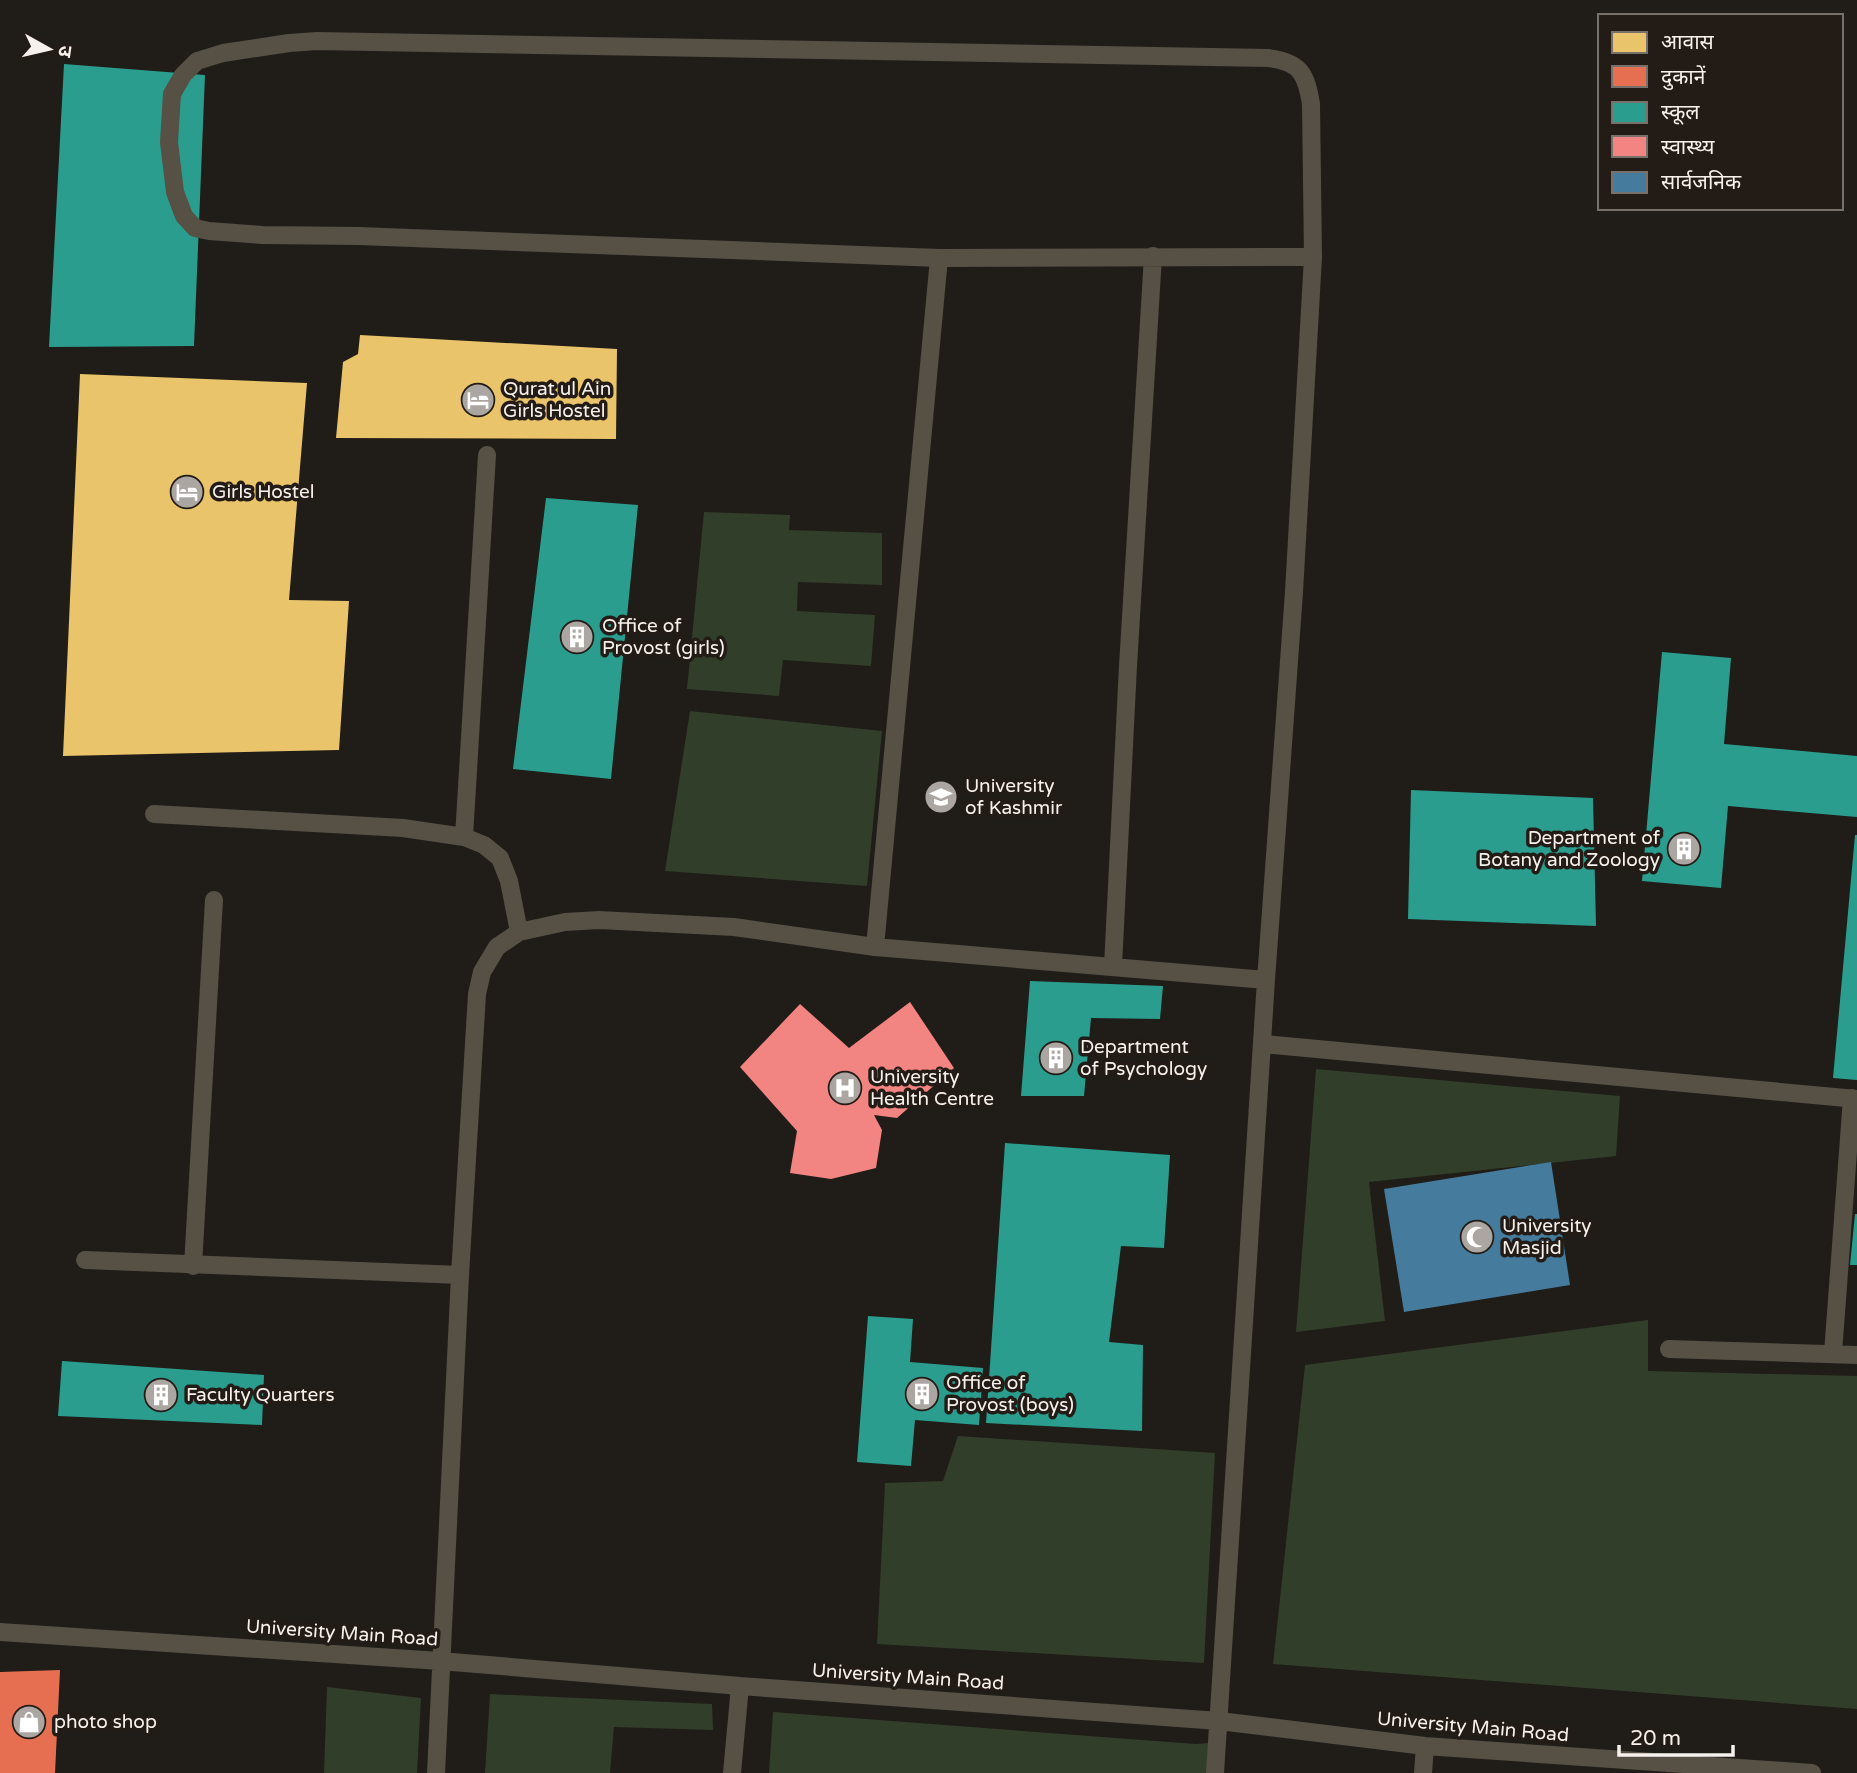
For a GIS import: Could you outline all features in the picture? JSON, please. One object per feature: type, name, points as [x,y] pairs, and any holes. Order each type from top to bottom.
[{"type":"lane","points":[[1215,1773],[1266,979],[1294,592],[1313,257],[1311,104],[1301,72],[1283,60],[1187,55],[317,41],[223,53],[197,61],[183,75],[172,94],[169,142],[175,192],[184,216],[195,228],[209,231],[262,236],[359,236],[939,258],[1313,257]]},
{"type":"lane","points":[[1113,966],[1153,256]]},
{"type":"lane","points":[[874,947],[939,258]]},
{"type":"lane","points":[[464,837],[487,455]]},
{"type":"lane","points":[[154,814],[403,828],[464,837],[484,845],[500,858],[509,881],[519,932]]},
{"type":"lane","points":[[193,1266],[214,900]]},
{"type":"lane","points":[[436,1773],[460,1275],[477,993],[482,972],[497,947],[519,932],[565,922],[654,921],[733,927],[874,947],[1266,979]]},
{"type":"lane","points":[[1263,1044],[1854,1098],[1833,1353]]},
{"type":"lane","points":[[85,1260],[460,1275]]},
{"type":"lane","points":[[1669,1349],[1857,1355]]},
{"type":"lane","name":"University Main Road","points":[[0,1632],[440,1661],[1219,1721],[1424,1746],[1812,1773]]},
{"type":"lane","points":[[732,1773],[740,1686]]},
{"type":"lane","points":[[1423,1773],[1424,1746]]},
{"type":"green space","points":[[704,512],[790,515],[789,530],[882,533],[882,585],[798,582],[797,611],[875,615],[871,666],[783,660],[779,696],[687,689]]},
{"type":"green space","points":[[690,711],[882,731],[867,886],[665,871]]},
{"type":"green space","points":[[1316,1069],[1620,1096],[1616,1156],[1369,1182],[1385,1321],[1296,1332]]},
{"type":"green space","points":[[1648,1320],[1648,1371],[1857,1376],[1857,1709],[1273,1664],[1305,1365]]},
{"type":"green space","points":[[958,1436],[1215,1453],[1204,1663],[877,1644],[885,1483],[943,1481]]},
{"type":"green space","points":[[327,1687],[421,1698],[417,1773],[324,1773]]},
{"type":"green space","points":[[490,1694],[712,1704],[713,1730],[614,1727],[610,1773],[485,1773]]},
{"type":"green space","points":[[773,1712],[1209,1743],[1208,1773],[769,1773]]},
{"type":"building: आवास","name":"Qurat ul Ain Girls Hostel","points":[[360,335],[617,349],[616,439],[336,438],[343,362],[358,354]]},
{"type":"building: आवास","name":"Girls Hostel","points":[[80,374],[307,383],[289,600],[349,601],[339,750],[63,756]]},
{"type":"building: दुकानें","name":"photo shop","points":[[60,1670],[55,1773],[0,1773],[0,1672]]},
{"type":"building: स्कूल","points":[[64,64],[205,75],[194,346],[49,347]]},
{"type":"building: स्कूल","name":"Office of Provost (girls)","points":[[546,498],[638,505],[611,779],[513,769]]},
{"type":"building: स्कूल","name":"Department of Botany and Zoology","points":[[1662,652],[1731,658],[1724,744],[1857,756],[1857,817],[1728,806],[1721,888],[1642,881]]},
{"type":"building: स्कूल","points":[[1411,790],[1593,798],[1596,926],[1408,919]]},
{"type":"building: स्कूल","points":[[1857,835],[1857,1080],[1833,1078]]},
{"type":"building: स्कूल","name":"Department of Psychology","points":[[1030,981],[1163,986],[1160,1019],[1091,1018],[1084,1096],[1021,1096]]},
{"type":"building: स्कूल","points":[[1005,1143],[1170,1155],[1164,1248],[1121,1246],[1109,1342],[1143,1345],[1142,1431],[986,1423]]},
{"type":"building: स्कूल","points":[[1855,1214],[1857,1265],[1850,1265]]},
{"type":"building: स्कूल","name":"Office of Provost (boys)","points":[[868,1316],[913,1319],[910,1362],[983,1368],[979,1425],[915,1420],[911,1466],[857,1462]]},
{"type":"building: स्कूल","name":"Faculty Quarters","points":[[62,1361],[264,1375],[262,1425],[58,1416]]},
{"type":"building: स्वास्थ्य","name":"University Health Centre","points":[[910,1002],[954,1068],[897,1118],[874,1115],[882,1130],[876,1168],[831,1179],[790,1173],[797,1131],[740,1067],[800,1004],[849,1048]]},
{"type":"building: सार्वजनिक","name":"University Masjid","points":[[1551,1162],[1570,1285],[1404,1312],[1384,1189]]},
{"type":"place","name":"Qurat ul Ain Girls Hostel","points":[[478,400]]},
{"type":"place","name":"Girls Hostel","points":[[187,492]]},
{"type":"place","name":"Office of Provost (girls)","points":[[577,637]]},
{"type":"place","name":"University of Kashmir","points":[[941,797]]},
{"type":"place","name":"Department of Botany and Zoology","points":[[1684,849]]},
{"type":"place","name":"Department of Psychology","points":[[1056,1058]]},
{"type":"place","name":"University Health Centre","points":[[845,1088]]},
{"type":"place","name":"University Masjid","points":[[1477,1237]]},
{"type":"place","name":"Office of Provost (boys)","points":[[922,1394]]},
{"type":"place","name":"Faculty Quarters","points":[[161,1395]]},
{"type":"place","name":"photo shop","points":[[29,1722]]}]
